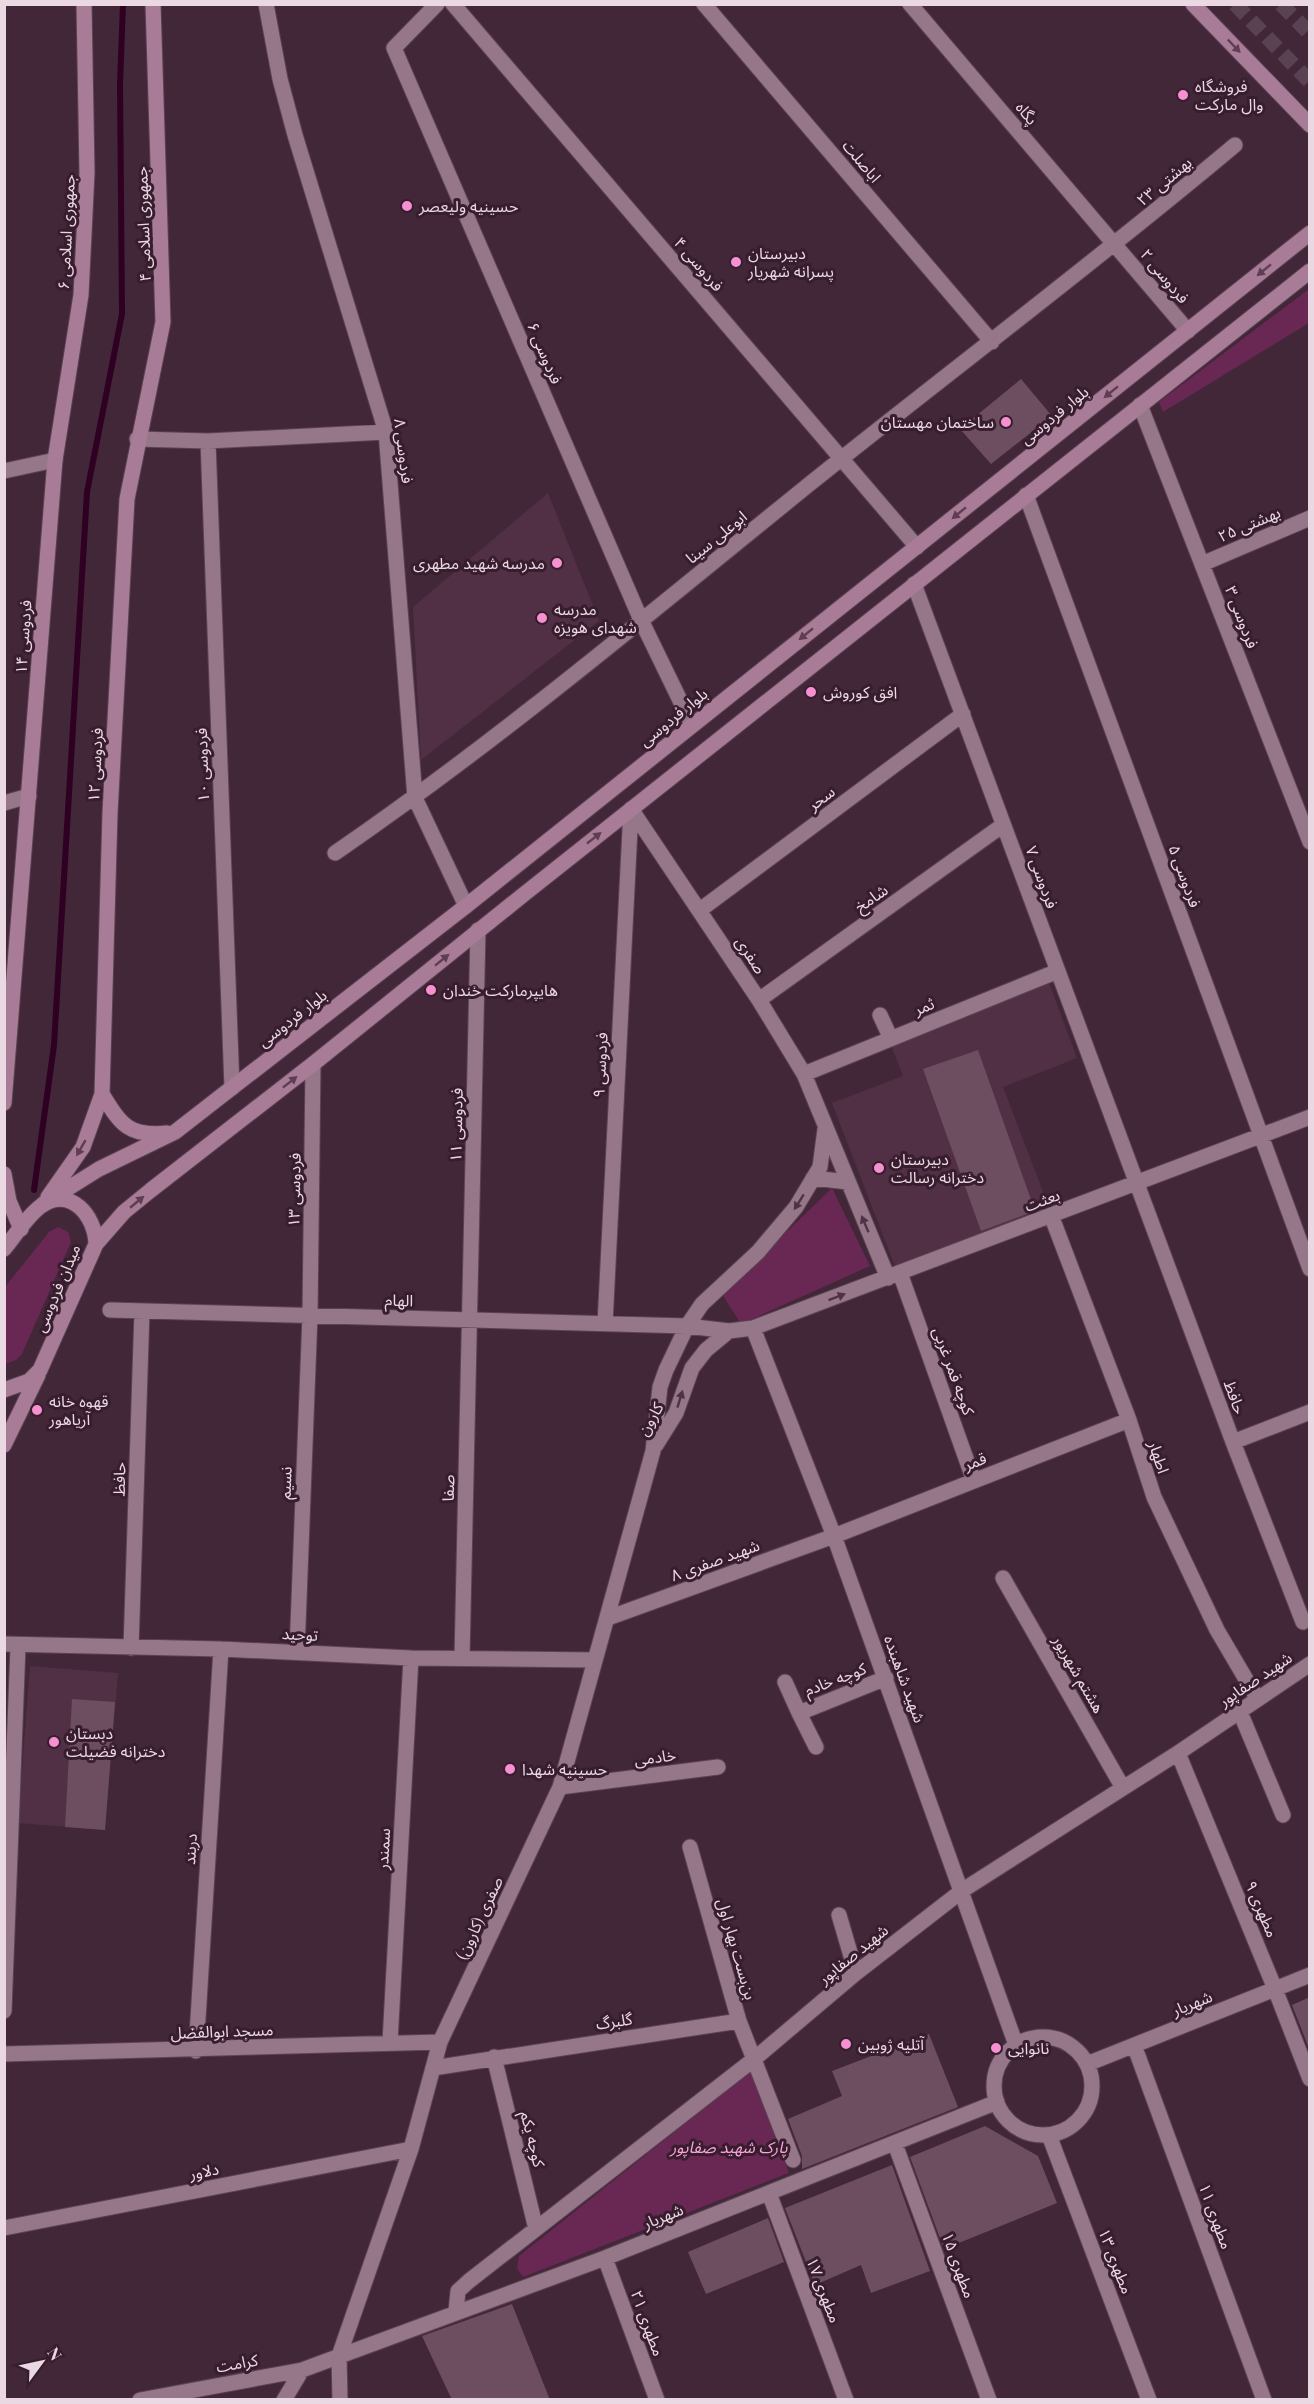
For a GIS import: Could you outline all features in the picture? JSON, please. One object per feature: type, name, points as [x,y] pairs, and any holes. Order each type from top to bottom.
[{"type":"main road","name":"جمهوری اسلامی ۶","points":[[55,460],[81,295],[87,173],[84,4]]},
{"type":"main road","name":"جمهوری اسلامی ۴","points":[[137,439],[163,322],[153,4]]},
{"type":"main road","points":[[1193,4],[1307,121]]},
{"type":"main road","name":"بلوار فردوسی","points":[[43,1204],[99,1169],[175,1132],[466,906],[1310,233]]},
{"type":"main road","points":[[96,1244],[124,1212],[151,1190],[313,1064],[478,930],[1310,271]]},
{"type":"main road","name":"فردوسی ۱۲","points":[[43,1204],[83,1147],[102,1094],[110,813],[127,499],[137,439]]},
{"type":"main road","name":"فردوسی ۱۴","points":[[4,1103],[55,460]]},
{"type":"main road","points":[[102,1094],[118,1119],[133,1132],[150,1135],[175,1132]]},
{"type":"main road","points":[[4,1174],[9,1201],[21,1229]]},
{"type":"main road","name":"میدان فردوسی","points":[[4,1445],[8,1422],[40,1370],[96,1244],[95,1227],[88,1213],[75,1203],[59,1200],[43,1204]]},
{"type":"main road","points":[[4,1249],[43,1204]]},
{"type":"main road","points":[[4,1390],[29,1382],[40,1370]]},
{"type":"street","name":"فردوسی ۸","points":[[266,4],[280,79],[295,135],[386,432],[415,798],[466,906]]},
{"type":"street","name":"فردوسی ۶","points":[[436,4],[394,48],[640,620],[692,725]]},
{"type":"street","name":"فردوسی ۴","points":[[453,4],[917,547]]},
{"type":"street","name":"اباصلت","points":[[704,4],[992,342]]},
{"type":"street","name":"پگاه","points":[[910,4],[1116,245]]},
{"type":"street","name":"بهشتی ۲۳","points":[[1116,245],[1235,145]]},
{"type":"street","name":"ابوعلی سینا","points":[[335,853],[415,798],[842,458],[1116,245]]},
{"type":"street","name":"فردوسی ۲","points":[[1116,245],[1188,331]]},
{"type":"street","name":"فردوسی ۳","points":[[1140,405],[1310,842]]},
{"type":"street","points":[[137,439],[208,441],[386,432]]},
{"type":"street","name":"فردوسی ۱۰","points":[[208,441],[232,1088]]},
{"type":"street","points":[[4,471],[55,460]]},
{"type":"street","name":"فردوسی ۵","points":[[1026,495],[1310,1269]]},
{"type":"street","name":"بهشتی ۲۵","points":[[1202,564],[1310,518]]},
{"type":"street","name":"فردوسی ۷","points":[[914,584],[1136,1183]]},
{"type":"street","name":"سحر","points":[[700,910],[963,714]]},
{"type":"street","points":[[4,803],[29,796]]},
{"type":"street","name":"صفری","points":[[631,809],[759,1000],[804,1074],[848,1182]]},
{"type":"street","name":"فردوسی ۹","points":[[605,1324],[631,809]]},
{"type":"street","name":"شامخ","points":[[759,1000],[1004,825]]},
{"type":"street","name":"فردوسی ۱۱","points":[[470,1320],[478,930]]},
{"type":"street","name":"ثمر","points":[[804,1074],[1058,971]]},
{"type":"street","points":[[880,1015],[891,1039]]},
{"type":"street","name":"فردوسی ۱۳","points":[[310,1315],[313,1064]]},
{"type":"street","name":"بعثت","points":[[729,1331],[753,1328],[787,1317],[1310,1117]]},
{"type":"street","name":"کارون","points":[[652,1451],[660,1388],[687,1326],[702,1304],[758,1252],[796,1207],[820,1167],[825,1129]]},
{"type":"street","points":[[813,1178],[848,1182]]},
{"type":"street","name":"کوچه قمر غربی","points":[[848,1182],[894,1276],[974,1481]]},
{"type":"street","name":"حافظ","points":[[1136,1183],[1303,1622]]},
{"type":"street","name":"اطهار","points":[[1051,1215],[1129,1420],[1154,1497],[1188,1572],[1257,1698]]},
{"type":"street","name":"الهام","points":[[110,1310],[687,1326],[729,1331]]},
{"type":"street","name":"حافظ","points":[[131,1648],[142,1311]]},
{"type":"street","name":"نسیم","points":[[297,1652],[310,1315]]},
{"type":"street","name":"صفا","points":[[462,1658],[470,1320]]},
{"type":"street","name":"شهید شاهبنده","points":[[753,1328],[834,1536],[1017,2044]]},
{"type":"street","name":"کارون","points":[[652,1451],[676,1413],[692,1368],[706,1350],[729,1331]]},
{"type":"street","points":[[1233,1442],[1310,1412]]},
{"type":"street","name":"قمر","points":[[834,1536],[1129,1420]]},
{"type":"street","name":"صفری (کارون)","points":[[340,2400],[339,2356],[411,2149],[440,2042],[560,1787],[652,1451]]},
{"type":"street","name":"شهید صفری ۸","points":[[608,1618],[834,1536]]},
{"type":"street","name":"هشتم شهریور","points":[[1003,1578],[1123,1788]]},
{"type":"street","points":[[4,2011],[11,1645]]},
{"type":"street","name":"توحید","points":[[11,1645],[221,1649],[411,1658],[595,1660]]},
{"type":"street","name":"دربند","points":[[196,2051],[221,1649]]},
{"type":"street","name":"سمندر","points":[[390,2042],[411,1658]]},
{"type":"street","name":"شهید صفاپور","points":[[456,2311],[458,2291],[753,2060],[856,1973],[963,1890],[1178,1753],[1310,1664]]},
{"type":"street","name":"کوچه خادم","points":[[816,1747],[799,1713],[886,1678]]},
{"type":"street","points":[[785,1682],[799,1713]]},
{"type":"street","points":[[1240,1712],[1283,1815]]},
{"type":"street","name":"مطهری ۹","points":[[1178,1753],[1310,2079]]},
{"type":"street","name":"خادمی","points":[[560,1787],[718,1767]]},
{"type":"street","name":"بن‌بست بهار اول","points":[[690,1847],[739,2021],[793,2160]]},
{"type":"street","points":[[839,1915],[856,1973]]},
{"type":"street","name":"شهریار","points":[[1087,2064],[1310,1975]]},
{"type":"street","name":"گلبرگ","points":[[433,2068],[739,2021]]},
{"type":"street","points":[[1052,2037],[1076,2049],[1087,2064],[1092,2089],[1084,2113],[1065,2130],[1049,2135],[1029,2133],[1017,2128],[1007,2119],[997,2102],[994,2084],[998,2066],[1017,2044],[1033,2038],[1052,2037]]},
{"type":"street","name":"مسجد ابوالفضل","points":[[4,2054],[196,2051],[390,2042],[440,2042]]},
{"type":"street","name":"مطهری ۱۱","points":[[1134,2045],[1264,2400]]},
{"type":"street","name":"کوچه یکم","points":[[494,2057],[536,2229]]},
{"type":"street","name":"شهریار","points":[[339,2356],[605,2258],[997,2102]]},
{"type":"street","name":"مطهری ۱۳","points":[[1049,2135],[1149,2400]]},
{"type":"street","name":"مطهری ۱۵","points":[[895,2144],[989,2400]]},
{"type":"street","name":"دلاور","points":[[4,2228],[411,2149]]},
{"type":"street","name":"مطهری ۱۷","points":[[769,2193],[846,2400]]},
{"type":"street","name":"مطهری ۲۱","points":[[605,2258],[657,2400]]},
{"type":"street","name":"کرامت","points":[[140,2400],[302,2370],[339,2356]]},
{"type":"street","points":[[284,2400],[302,2370]]},
{"type":"shaded area","points":[[548,493],[599,621],[421,760],[413,607]]},
{"type":"shaded area","points":[[1049,983],[1077,1058],[1003,1087],[1050,1210],[896,1269],[832,1103],[903,1076],[890,1043]]},
{"type":"shaded area","points":[[30,1666],[118,1673],[105,1830],[18,1823]]},
{"type":"green space","points":[[1309,289],[1309,323],[1163,412],[1159,402]]},
{"type":"green space","points":[[832,1188],[870,1266],[741,1324],[722,1294]]},
{"type":"green space","points":[[58,1227],[68,1232],[71,1242],[22,1354],[16,1360],[5,1364],[5,1287],[49,1232]]},
{"type":"green space","name":"پارک شهید صفاپور","points":[[751,2071],[789,2173],[523,2277],[517,2268],[519,2256]]},
{"type":"building","name":"ساختمان مهستان","points":[[1021,379],[1052,416],[991,464],[960,429]]},
{"type":"building","points":[[978,1050],[1035,1211],[981,1231],[923,1069]]},
{"type":"building","points":[[72,1699],[115,1702],[105,1830],[65,1827]]},
{"type":"building","points":[[1310,1997],[1310,2051],[1292,2005]]},
{"type":"building","points":[[929,2034],[958,2107],[802,2169],[802,2156],[788,2119],[842,2096],[832,2071]]},
{"type":"building","points":[[985,2126],[1038,2156],[1057,2203],[944,2249],[910,2157]]},
{"type":"building","points":[[892,2165],[930,2271],[871,2293],[861,2265],[815,2285],[785,2208]]},
{"type":"building","points":[[768,2218],[784,2262],[706,2294],[688,2252]]},
{"type":"building","points":[[512,2304],[550,2400],[452,2400],[422,2336]]},
{"type":"waterway","points":[[34,1190],[54,1045],[87,492],[122,314],[120,84],[123,4]]},
{"type":"tunnel","points":[[1235,4],[1310,82]]},
{"type":"tunnel","points":[[1281,4],[1310,34]]},
{"type":"place","name":"فروشگاه وال مارکت","points":[[1183,95]]},
{"type":"place","name":"حسینیه ولیعصر","points":[[407,206]]},
{"type":"place","name":"دبیرستان پسرانه شهریار","points":[[736,262]]},
{"type":"place","name":"ساختمان مهستان","points":[[1006,422]]},
{"type":"place","name":"مدرسه شهید مطهری","points":[[557,563]]},
{"type":"place","name":"مدرسه شهدای هویزه","points":[[542,618]]},
{"type":"place","name":"افق کوروش","points":[[811,692]]},
{"type":"place","name":"هایپرمارکت خندان","points":[[431,990]]},
{"type":"place","name":"دبیرستان دخترانه رسالت","points":[[879,1168]]},
{"type":"place","name":"قهوه خانه آریاهور","points":[[37,1410]]},
{"type":"place","name":"دبستان دخترانه فضیلت","points":[[54,1742]]},
{"type":"place","name":"حسینیه شهدا","points":[[510,1769]]},
{"type":"place","name":"آتلیه ژوبین","points":[[846,2044]]},
{"type":"place","name":"نانوایی","points":[[996,2048]]}]
